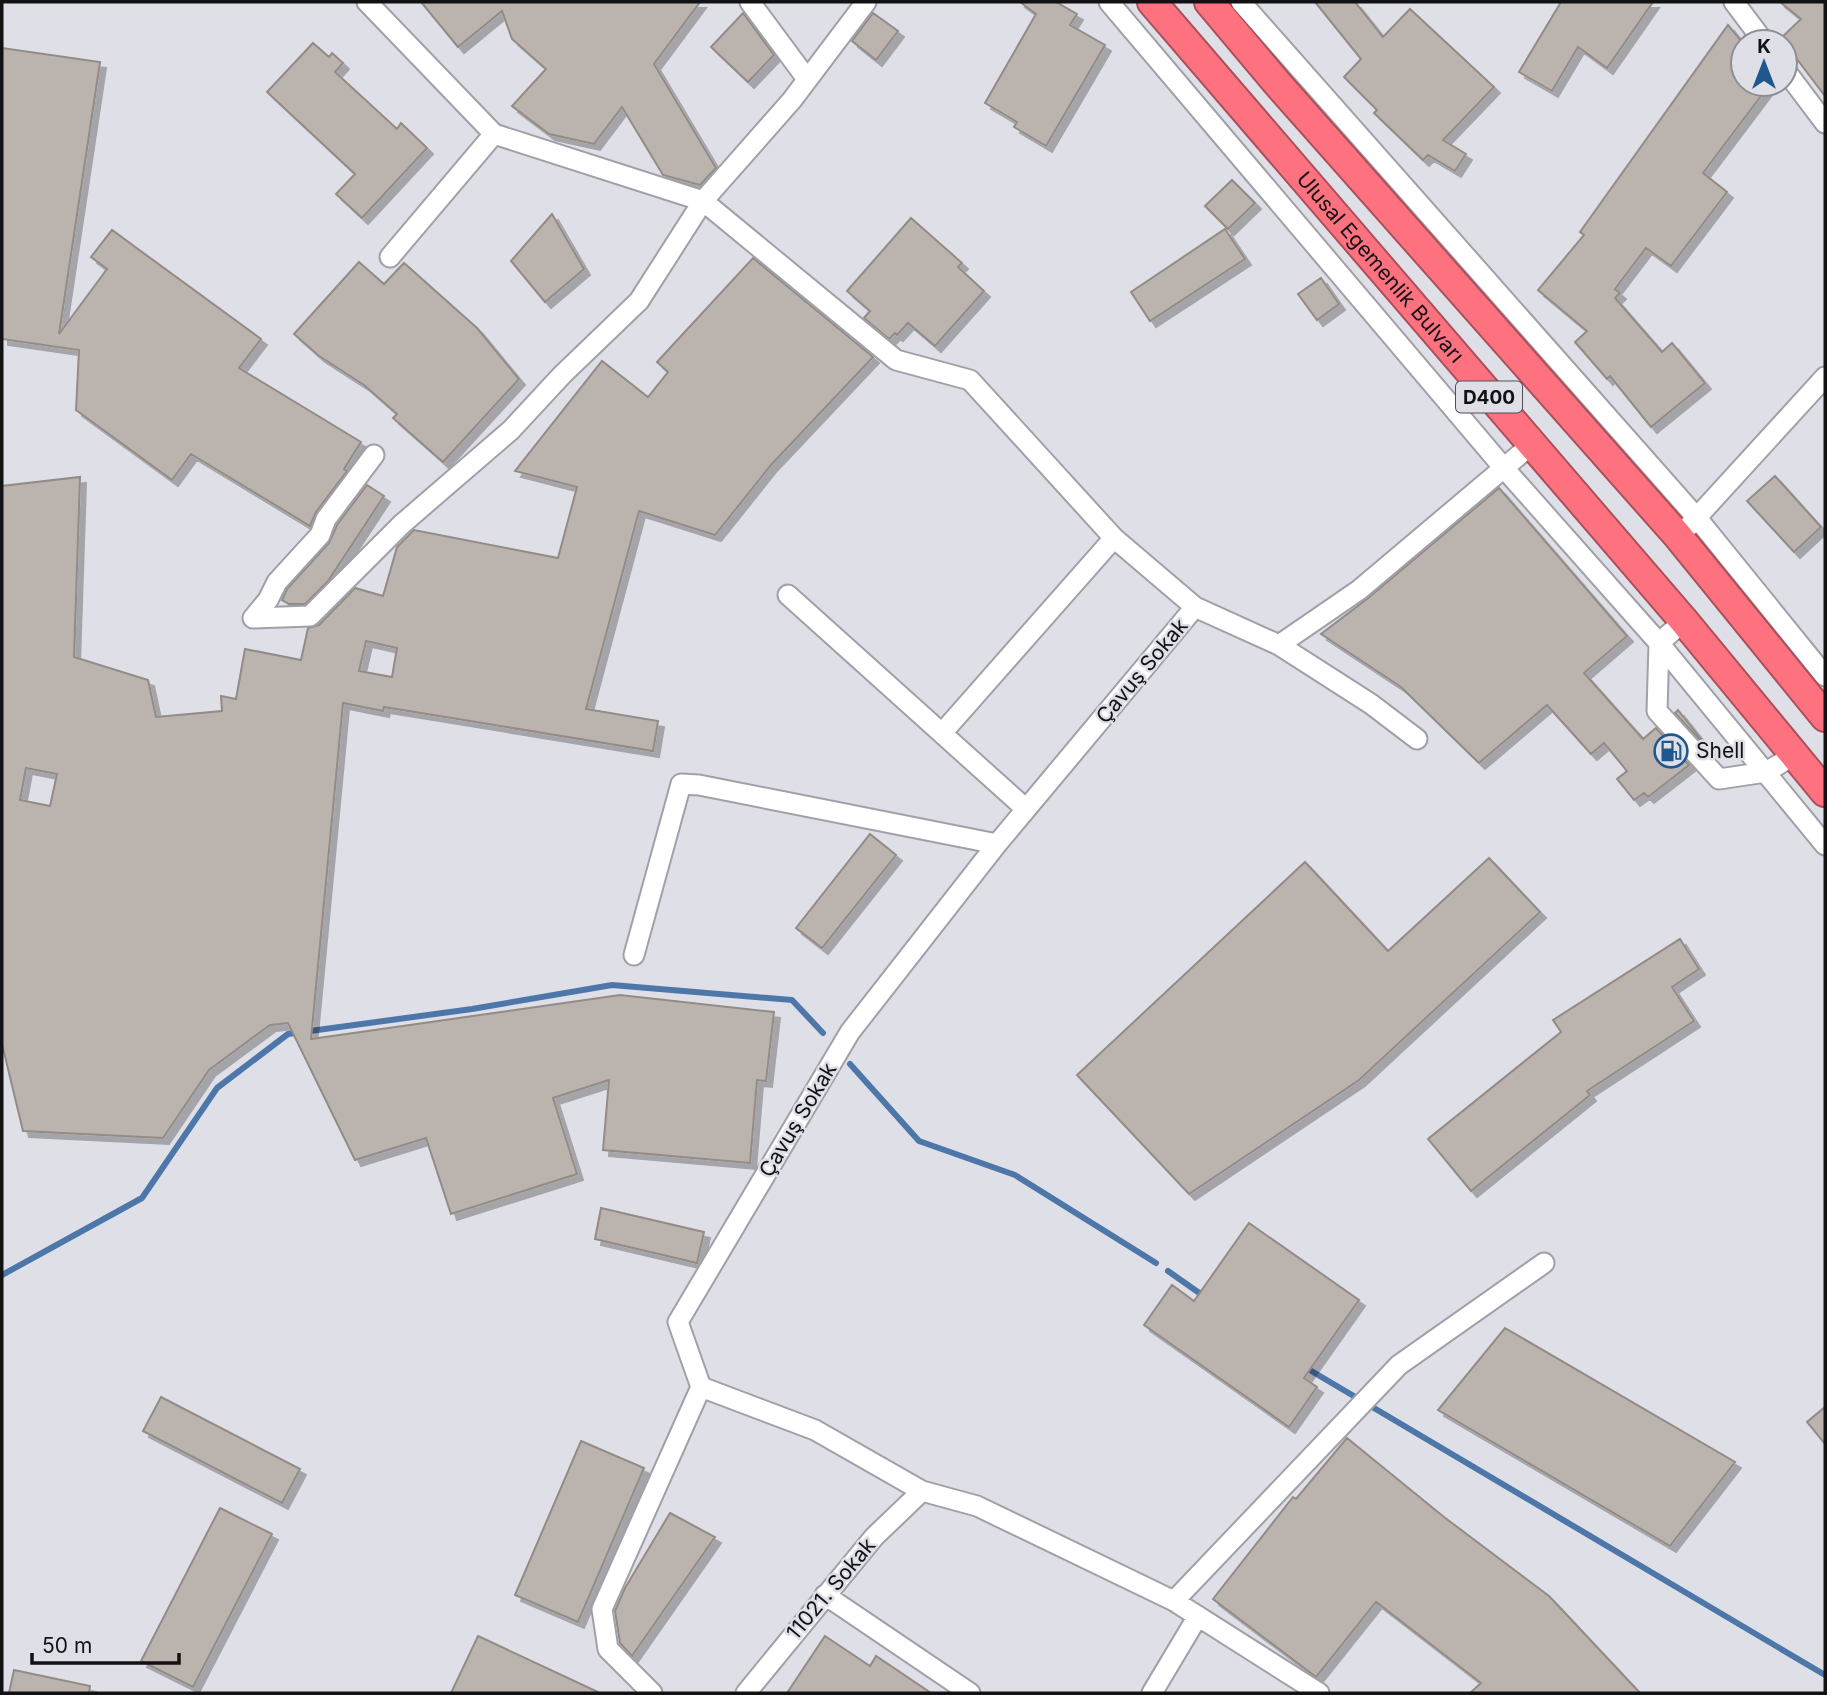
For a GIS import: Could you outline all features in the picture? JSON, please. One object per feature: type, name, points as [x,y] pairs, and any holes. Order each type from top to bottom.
[{"type":"highway","name":"Ulusal Egemenlik Bulvarı","points":[[1152,2],[1684,621],[1825,792]]},
{"type":"highway","name":"Ulusal Egemenlik Bulvarı","points":[[1209,2],[1277,83],[1687,527],[1825,717]]},
{"type":"street","points":[[367,2],[494,134],[702,201],[897,360],[970,380],[1114,538],[1195,607],[1279,645],[1371,704],[1418,738]]},
{"type":"street","points":[[750,2],[807,79]]},
{"type":"street","points":[[374,455],[326,519],[320,535],[277,582],[268,600],[253,618],[310,616],[402,524],[511,429],[562,375],[639,301],[702,201],[807,79],[866,2]]},
{"type":"street","points":[[1109,2],[1503,467],[1659,643],[1825,845]]},
{"type":"street","points":[[1241,2],[1687,527],[1825,676]]},
{"type":"street","points":[[1734,2],[1754,28]]},
{"type":"street","points":[[1799,89],[1825,123]]},
{"type":"street","points":[[390,257],[494,134]]},
{"type":"street","points":[[1687,527],[1825,377]]},
{"type":"street","points":[[1279,645],[1359,590],[1531,446]]},
{"type":"street","points":[[943,732],[1114,538]]},
{"type":"street","points":[[788,595],[1026,809]]},
{"type":"street","name":"Çavuş Sokak","points":[[701,1387],[678,1322],[849,1032],[997,844],[1195,607]]},
{"type":"street","points":[[1684,621],[1659,643],[1657,711],[1719,779],[1766,772],[1796,754]]},
{"type":"street","points":[[634,955],[681,784],[699,785],[997,844]]},
{"type":"street","points":[[1174,1601],[1399,1365],[1544,1263]]},
{"type":"street","points":[[652,1693],[608,1649],[602,1609],[701,1387],[815,1430],[922,1491],[977,1507],[1174,1601],[1319,1693]]},
{"type":"street","name":"11021. Sokak","points":[[746,1693],[874,1537],[922,1491]]},
{"type":"street","points":[[825,1595],[970,1693]]},
{"type":"street","points":[[1152,1693],[1198,1616]]},
{"type":"building","points":[[421,2],[700,2],[654,64],[716,168],[700,185],[663,175],[622,107],[594,144],[549,134],[512,106],[546,69],[512,39],[502,11],[458,47]]},
{"type":"building","points":[[1020,2],[1056,2],[1077,14],[1070,25],[1105,45],[1046,146],[1014,127],[1017,122],[985,103],[1036,14]]},
{"type":"building","points":[[1315,2],[1355,2],[1383,37],[1410,9],[1494,87],[1443,140],[1466,154],[1455,171],[1428,155],[1423,160],[1374,113],[1377,110],[1344,77],[1361,59]]},
{"type":"building","points":[[1561,2],[1653,2],[1607,68],[1578,47],[1552,91],[1519,72]]},
{"type":"building","points":[[1780,2],[1825,2],[1825,96],[1799,62],[1799,28],[1792,28],[1801,19]]},
{"type":"building","points":[[743,13],[774,55],[748,82],[711,47]]},
{"type":"building","points":[[873,13],[898,31],[876,60],[852,41]]},
{"type":"building","points":[[1728,25],[1730,28],[1729,98],[1759,98],[1703,173],[1727,192],[1671,266],[1646,248],[1615,289],[1620,293],[1615,298],[1662,352],[1672,343],[1705,383],[1651,427],[1610,376],[1607,379],[1575,342],[1587,331],[1538,290],[1584,235],[1580,232]]},
{"type":"building","points":[[313,43],[329,57],[332,53],[343,63],[335,72],[397,129],[401,123],[427,148],[362,218],[336,194],[355,174],[267,92]]},
{"type":"building","points":[[2,48],[100,62],[59,334],[107,269],[91,257],[112,230],[261,339],[239,368],[361,442],[344,469],[347,471],[316,512],[310,526],[191,454],[172,480],[76,410],[79,350],[2,339]]},
{"type":"building","points":[[1232,180],[1255,203],[1228,229],[1205,206]]},
{"type":"building","points":[[552,214],[584,269],[545,302],[511,261]]},
{"type":"building","points":[[911,218],[962,263],[958,267],[984,291],[935,346],[908,323],[889,339],[864,318],[870,311],[847,291]]},
{"type":"building","points":[[1225,229],[1245,259],[1150,321],[1131,292]]},
{"type":"building","points":[[753,258],[873,357],[771,465],[715,535],[639,511],[586,709],[658,721],[653,751],[384,707],[383,711],[343,703],[311,1039],[620,995],[774,1012],[766,1081],[757,1080],[750,1163],[603,1150],[609,1080],[553,1098],[577,1174],[451,1214],[426,1138],[355,1160],[288,1023],[270,1025],[209,1070],[163,1138],[23,1131],[2,1044],[2,486],[80,477],[74,657],[148,680],[156,717],[222,711],[221,696],[236,699],[245,649],[301,660],[308,628],[319,625],[355,588],[383,596],[397,547],[414,530],[558,558],[577,487],[515,471],[602,361],[648,397],[668,372],[657,362]],"holes":[[[366,641],[397,648],[392,677],[359,671]],[[26,768],[57,774],[50,806],[20,800]]]},
{"type":"building","points":[[359,262],[384,284],[404,263],[477,328],[519,379],[443,462],[393,418],[397,414],[364,385],[319,356],[294,334]]},
{"type":"building","points":[[1321,278],[1339,304],[1317,320],[1298,294]]},
{"type":"building","points":[[1775,476],[1821,527],[1794,552],[1747,501]]},
{"type":"building","points":[[367,485],[384,496],[328,581],[305,604],[289,604],[282,600],[287,589],[329,543],[337,525]]},
{"type":"building","points":[[1499,488],[1627,636],[1584,673],[1643,739],[1656,728],[1689,765],[1648,797],[1644,793],[1634,800],[1617,779],[1627,771],[1604,743],[1591,754],[1547,705],[1479,763],[1401,687],[1321,634],[1367,599]]},
{"type":"building","points":[[1678,710],[1709,749],[1675,713]]},
{"type":"building","points":[[870,834],[896,855],[822,948],[796,928]]},
{"type":"building","points":[[1489,858],[1540,912],[1359,1080],[1189,1194],[1077,1075],[1305,862],[1388,951]]},
{"type":"building","points":[[1680,939],[1699,969],[1672,987],[1694,1021],[1587,1091],[1590,1095],[1471,1191],[1428,1139],[1561,1032],[1553,1020]]},
{"type":"building","points":[[601,1208],[704,1232],[697,1263],[595,1239]]},
{"type":"building","points":[[1249,1223],[1359,1300],[1304,1378],[1317,1387],[1289,1427],[1144,1325],[1172,1285],[1194,1301]]},
{"type":"building","points":[[1505,1328],[1735,1462],[1670,1546],[1438,1410]]},
{"type":"building","points":[[161,1397],[300,1469],[282,1503],[143,1431]]},
{"type":"building","points":[[1825,1407],[1825,1444],[1807,1422]]},
{"type":"building","points":[[1347,1438],[1444,1517],[1549,1596],[1640,1693],[1470,1693],[1481,1683],[1376,1602],[1316,1677],[1213,1599],[1293,1497],[1296,1499]]},
{"type":"building","points":[[581,1441],[644,1468],[578,1622],[515,1595]]},
{"type":"building","points":[[220,1508],[272,1534],[193,1687],[141,1661]]},
{"type":"building","points":[[670,1513],[715,1537],[632,1656],[620,1643],[615,1611],[625,1588]]},
{"type":"building","points":[[478,1636],[600,1693],[451,1693]]},
{"type":"building","points":[[825,1636],[870,1666],[876,1656],[931,1693],[787,1693]]},
{"type":"building","points":[[14,1670],[90,1686],[89,1693],[9,1693]]},
{"type":"waterway","points":[[2,1275],[142,1198],[217,1088],[288,1034],[472,1009],[612,985],[792,1000],[823,1033]]},
{"type":"waterway","points":[[850,1064],[919,1141],[1015,1175],[1156,1263]]},
{"type":"waterway","points":[[1168,1271],[1205,1297]]},
{"type":"waterway","points":[[1303,1366],[1825,1675]]},
{"type":"place","name":"Shell","points":[[1671,751]]}]
